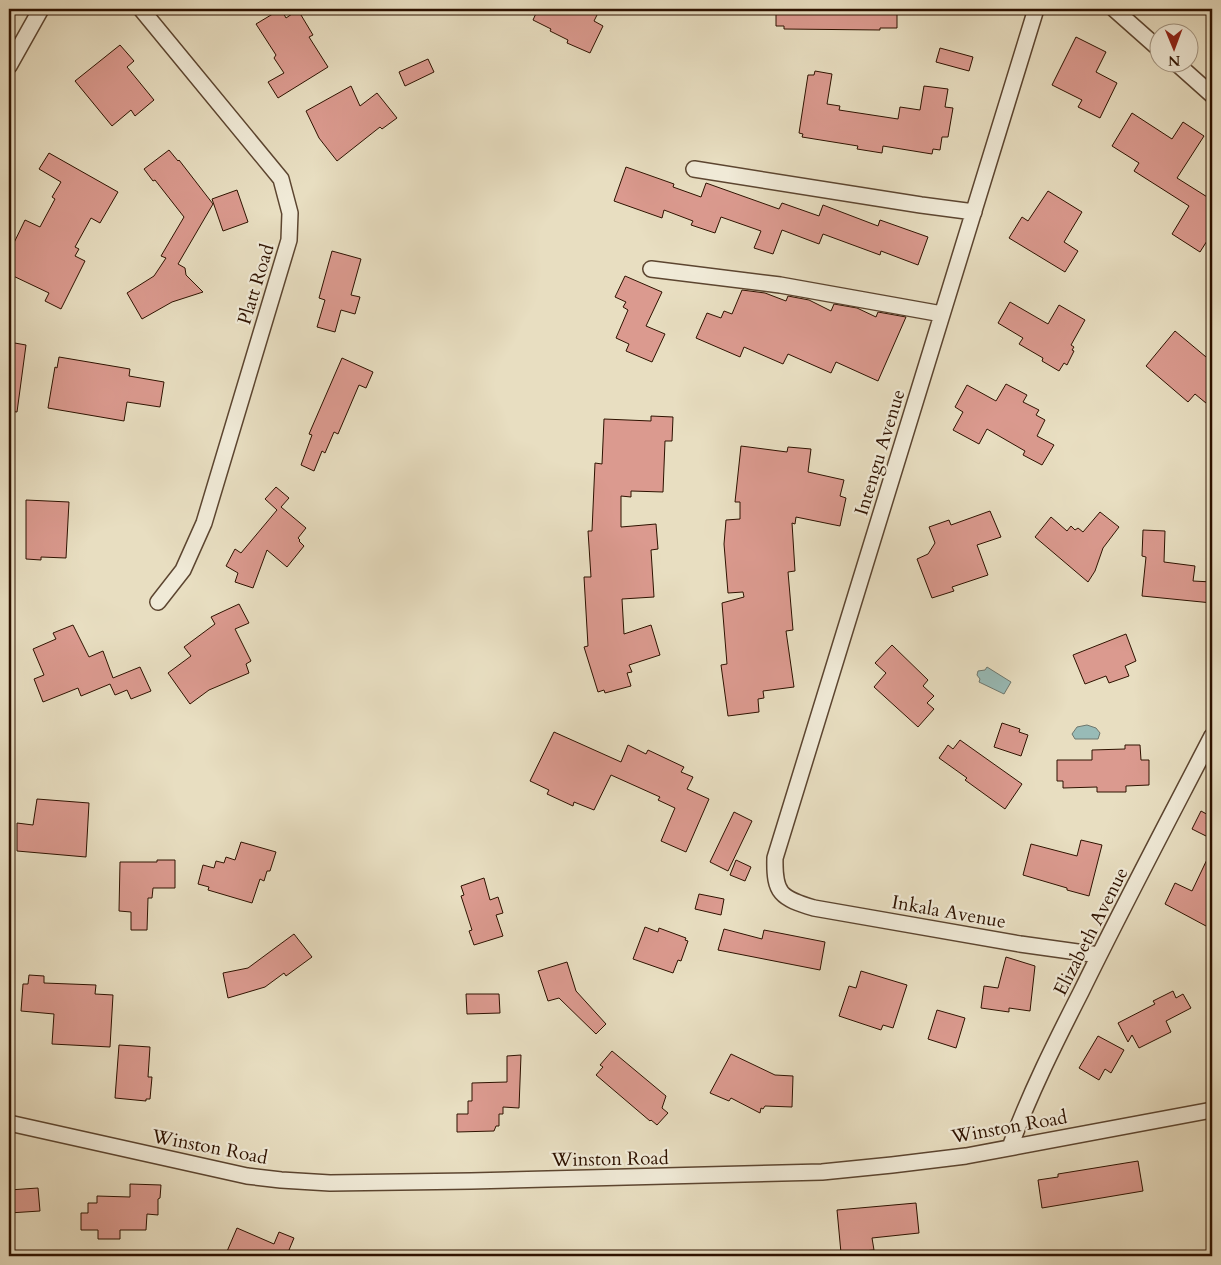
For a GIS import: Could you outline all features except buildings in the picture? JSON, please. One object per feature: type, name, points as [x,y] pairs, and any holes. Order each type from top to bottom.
[{"type":"street","points":[[9,66],[41,9]]},
{"type":"street","name":"Platt Road","points":[[141,9],[281,179],[290,213],[289,240],[204,523],[183,570],[158,602]]},
{"type":"street","name":"Intengu Avenue","points":[[793,902],[782,894],[776,883],[775,858],[1036,9]]},
{"type":"street","points":[[1114,9],[1148,39]]},
{"type":"street","points":[[1186,72],[1212,95]]},
{"type":"street","points":[[694,169],[921,206],[974,212]]},
{"type":"street","points":[[651,269],[780,285],[942,314]]},
{"type":"street","name":"Elizabeth Avenue","points":[[1010,1146],[1039,1076],[1212,736]]},
{"type":"street","name":"Inkala Avenue","points":[[793,902],[863,917],[1099,955]]},
{"type":"street","name":"Winston Road","points":[[9,1123],[224,1172],[281,1180],[330,1182],[681,1177],[822,1172],[947,1158],[1212,1110]]},
{"type":"water","points":[[987,667],[1011,682],[1004,694],[979,682],[978,671],[985,670]]},
{"type":"water","points":[[1087,725],[1096,728],[1100,733],[1098,739],[1075,739],[1072,734],[1077,727]]}]
